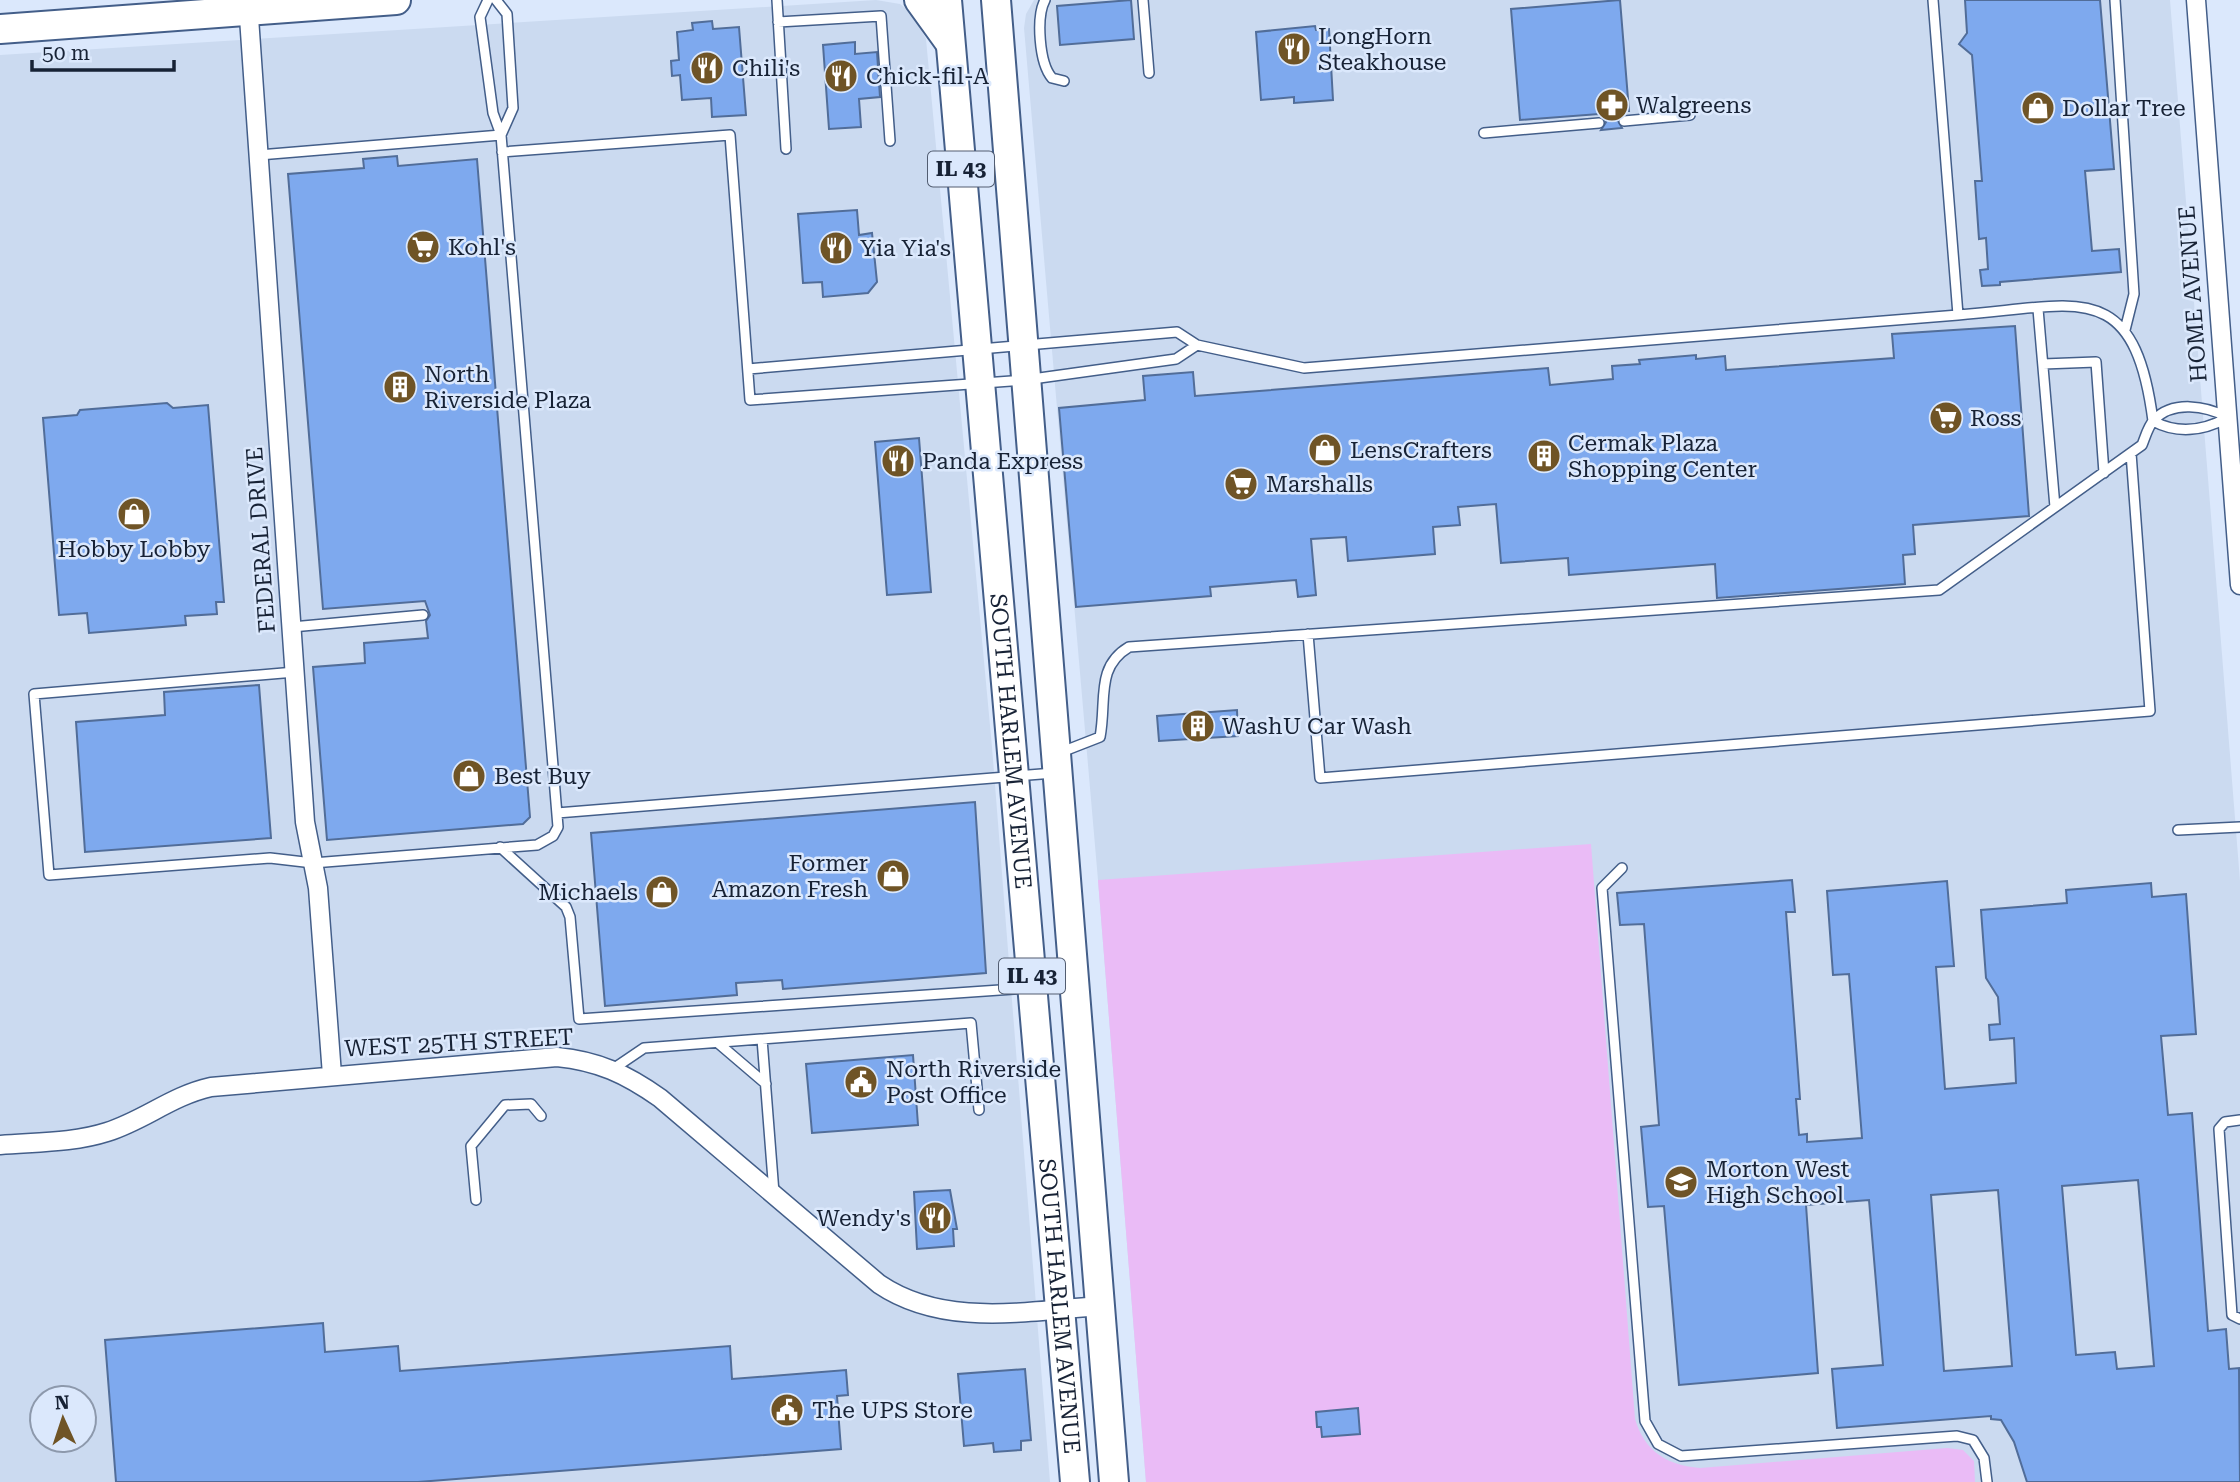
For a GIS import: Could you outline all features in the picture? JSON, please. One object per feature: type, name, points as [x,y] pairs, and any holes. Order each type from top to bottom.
[{"type":"main road","points":[[0,29],[248,6],[396,0]]},
{"type":"main road","points":[[919,0],[951,44]]},
{"type":"main road","name":"SOUTH HARLEM AVENUE","points":[[947,0],[1074,1482]]},
{"type":"main road","name":"SOUTH HARLEM AVENUE","points":[[996,0],[1114,1482]]},
{"type":"main road","points":[[1001,56],[1019,0]]},
{"type":"street","name":"HOME AVENUE","points":[[2196,0],[2234,417],[2240,585]]},
{"type":"street","name":"FEDERAL DRIVE","points":[[248,6],[305,822],[318,888],[331,1074]]},
{"type":"street","name":"WEST 25TH STREET","points":[[0,1145],[79,1138],[106,1132],[126,1125],[166,1101],[211,1087],[331,1074],[557,1057],[589,1060],[613,1069],[660,1098],[879,1284],[922,1306],[944,1311],[976,1313],[1100,1306]]},
{"type":"lane","points":[[295,672],[34,694],[49,875],[270,858],[313,863],[500,848],[545,842],[558,827],[501,135],[493,113],[481,19],[488,0]]},
{"type":"lane","points":[[496,0],[507,14],[513,107],[501,135]]},
{"type":"lane","points":[[777,0],[786,149]]},
{"type":"lane","points":[[1045,0],[1040,14],[1045,66],[1052,78],[1064,81]]},
{"type":"lane","points":[[1143,0],[1149,73]]},
{"type":"lane","points":[[1933,0],[1958,315]]},
{"type":"lane","points":[[2115,0],[2134,294],[2124,330]]},
{"type":"lane","points":[[778,22],[881,16],[890,141]]},
{"type":"lane","points":[[1624,121],[1690,115]]},
{"type":"lane","points":[[1484,133],[1599,123]]},
{"type":"lane","points":[[259,155],[501,135]]},
{"type":"lane","points":[[502,152],[730,135],[750,400],[1025,380],[1176,359],[1198,345]]},
{"type":"lane","points":[[748,369],[977,352],[1177,332],[1198,345],[1304,368],[1958,315],[2091,308],[2106,313],[2124,330],[2144,367],[2153,421]]},
{"type":"lane","points":[[2038,309],[2055,507]]},
{"type":"lane","points":[[2043,364],[2096,362],[2104,473]]},
{"type":"lane","points":[[557,813],[1014,776],[1057,763],[1100,737],[1105,712],[1105,674],[1114,656],[1129,647],[1939,590],[2142,446],[2153,421],[2169,408],[2209,407],[2234,417]]},
{"type":"lane","points":[[2153,421],[2171,430],[2210,427],[2234,417]]},
{"type":"lane","points":[[1308,634],[1320,778],[2150,711],[2131,453]]},
{"type":"lane","points":[[292,626],[423,615]]},
{"type":"lane","points":[[2178,830],[2240,827]]},
{"type":"lane","points":[[500,848],[566,907],[570,916],[579,1019],[1032,987]]},
{"type":"lane","points":[[1622,868],[1602,888],[1645,1421],[1658,1444],[1681,1457],[1957,1436],[1973,1440],[1984,1458],[1987,1482]]},
{"type":"lane","points":[[613,1069],[644,1048],[971,1023],[979,1110]]},
{"type":"lane","points":[[762,1040],[774,1195]]},
{"type":"lane","points":[[718,1043],[766,1084]]},
{"type":"lane","points":[[476,1200],[471,1146],[505,1105],[531,1104],[541,1116]]},
{"type":"lane","points":[[2240,1121],[2225,1122],[2219,1129],[2232,1315],[2240,1320]]},
{"type":"shaded area","name":"North Riverside Plaza","points":[[876,0],[900,4],[912,13],[926,39],[992,747],[1050,1482],[0,1482],[0,55]]},
{"type":"shaded area","points":[[1034,0],[2170,0],[2240,881],[2240,1482],[1146,1482],[1098,880],[1024,28],[1026,14]]},
{"type":"shaded area","points":[[1591,844],[1635,1419],[1645,1440],[1659,1455],[1668,1460],[1700,1468],[1947,1448],[1963,1450],[1974,1461],[1975,1482],[1146,1482],[1098,880]]},
{"type":"building","points":[[1131,0],[1134,39],[1060,45],[1057,6]]},
{"type":"building","name":"Walgreens","points":[[1620,0],[1629,111],[1624,111],[1617,119],[1622,128],[1601,130],[1606,122],[1599,114],[1520,120],[1511,9]]},
{"type":"building","points":[[1965,0],[2100,0],[2114,169],[2085,171],[2092,251],[2119,249],[2121,272],[2000,282],[2000,285],[1982,286],[1980,270],[1988,269],[1986,238],[1979,239],[1975,181],[1982,181],[1972,55],[1959,44],[1967,33]]},
{"type":"building","name":"Chili's","points":[[712,21],[713,29],[739,27],[746,115],[712,117],[711,98],[682,100],[680,75],[672,76],[671,61],[679,60],[677,32],[693,30],[692,23]]},
{"type":"building","name":"LongHorn Steakhouse","points":[[1315,26],[1316,30],[1329,29],[1333,100],[1294,103],[1294,97],[1261,100],[1256,32]]},
{"type":"building","name":"Chick-fil-A","points":[[855,42],[855,54],[877,52],[880,97],[859,99],[861,127],[829,129],[823,45]]},
{"type":"building","name":"North Riverside Plaza","points":[[397,156],[398,166],[477,159],[530,817],[523,824],[327,840],[313,667],[365,663],[364,643],[428,638],[426,621],[430,615],[425,601],[323,609],[288,174],[364,168],[363,159]]},
{"type":"building","name":"Yia Yia's","points":[[857,210],[859,235],[872,233],[877,282],[868,293],[823,297],[822,282],[803,283],[798,214]]},
{"type":"building","name":"Cermak Plaza Shopping Center","points":[[2015,326],[2029,516],[1913,525],[1915,554],[1903,555],[1905,584],[1717,598],[1715,564],[1569,575],[1568,558],[1501,563],[1496,504],[1458,507],[1460,525],[1433,527],[1435,554],[1348,561],[1346,537],[1311,539],[1316,595],[1298,597],[1296,580],[1210,587],[1211,596],[1076,607],[1059,408],[1145,400],[1143,376],[1193,372],[1195,396],[1548,368],[1550,385],[1613,379],[1612,366],[1640,364],[1639,360],[1696,355],[1696,359],[1725,356],[1726,370],[1894,358],[1892,334]]},
{"type":"building","name":"Hobby Lobby","points":[[167,403],[173,408],[208,405],[224,602],[216,602],[217,614],[185,616],[186,625],[89,633],[87,613],[59,615],[43,418],[77,415],[80,410]]},
{"type":"building","points":[[919,438],[931,592],[887,595],[875,442]]},
{"type":"building","points":[[259,685],[271,838],[85,852],[76,722],[165,715],[164,692]]},
{"type":"building","name":"WashU Car Wash","points":[[1237,710],[1238,736],[1159,741],[1157,716]]},
{"type":"building","points":[[975,802],[986,973],[783,989],[782,980],[736,983],[737,995],[605,1006],[591,833]]},
{"type":"building","points":[[1792,880],[1795,912],[1786,912],[1800,1099],[1796,1099],[1799,1135],[1807,1134],[1807,1142],[1862,1138],[1849,974],[1833,975],[1827,891],[1947,881],[1954,966],[1936,967],[1945,1089],[2016,1083],[2014,1038],[1990,1040],[1989,1025],[2000,1024],[1998,997],[1986,978],[1981,910],[2067,903],[2066,890],[2151,883],[2152,897],[2186,894],[2196,1034],[2161,1036],[2168,1115],[2192,1113],[2208,1331],[2226,1329],[2229,1369],[2239,1368],[2240,1482],[2027,1482],[2014,1442],[2001,1420],[1991,1419],[1991,1416],[1837,1428],[1832,1369],[1883,1365],[1869,1200],[1806,1205],[1818,1373],[1679,1385],[1664,1206],[1648,1207],[1641,1127],[1659,1125],[1644,924],[1620,925],[1617,893]],"holes":[[[2138,1180],[2154,1366],[2117,1369],[2115,1352],[2076,1355],[2062,1186]],[[1998,1190],[2012,1366],[1944,1371],[1931,1195]]]},
{"type":"building","name":"North Riverside Post Office","points":[[913,1055],[918,1125],[812,1133],[806,1064]]},
{"type":"building","name":"Wendy's","points":[[950,1190],[957,1229],[953,1229],[954,1246],[917,1249],[914,1192]]},
{"type":"building","points":[[323,1323],[325,1352],[398,1346],[400,1371],[730,1346],[732,1379],[846,1370],[848,1395],[837,1396],[841,1449],[418,1482],[116,1482],[105,1340]]},
{"type":"building","points":[[1025,1369],[1031,1440],[1021,1441],[1021,1450],[994,1452],[993,1443],[964,1446],[958,1374]]},
{"type":"building","points":[[1358,1408],[1360,1434],[1322,1437],[1321,1427],[1317,1427],[1316,1412]]},
{"type":"place","name":"LongHorn Steakhouse","points":[[1294,49]]},
{"type":"place","name":"Chili's","points":[[707,68]]},
{"type":"place","name":"Chick-fil-A","points":[[841,76]]},
{"type":"place","name":"Walgreens","points":[[1612,105]]},
{"type":"place","name":"Dollar Tree","points":[[2038,108]]},
{"type":"place","name":"Kohl's","points":[[423,247]]},
{"type":"place","name":"Yia Yia's","points":[[836,248]]},
{"type":"place","name":"North Riverside Plaza","points":[[400,387]]},
{"type":"place","name":"Ross","points":[[1946,418]]},
{"type":"place","name":"LensCrafters","points":[[1325,450]]},
{"type":"place","name":"Cermak Plaza Shopping Center","points":[[1544,456]]},
{"type":"place","name":"Panda Express","points":[[898,461]]},
{"type":"place","name":"Marshalls","points":[[1241,484]]},
{"type":"place","name":"Hobby Lobby","points":[[134,514]]},
{"type":"place","name":"WashU Car Wash","points":[[1198,726]]},
{"type":"place","name":"Best Buy","points":[[469,776]]},
{"type":"place","name":"Former Amazon Fresh","points":[[893,876]]},
{"type":"place","name":"Michaels","points":[[662,892]]},
{"type":"place","name":"North Riverside Post Office","points":[[861,1082]]},
{"type":"place","name":"Morton West High School","points":[[1681,1182]]},
{"type":"place","name":"Wendy's","points":[[935,1218]]},
{"type":"place","name":"The UPS Store","points":[[787,1410]]}]
